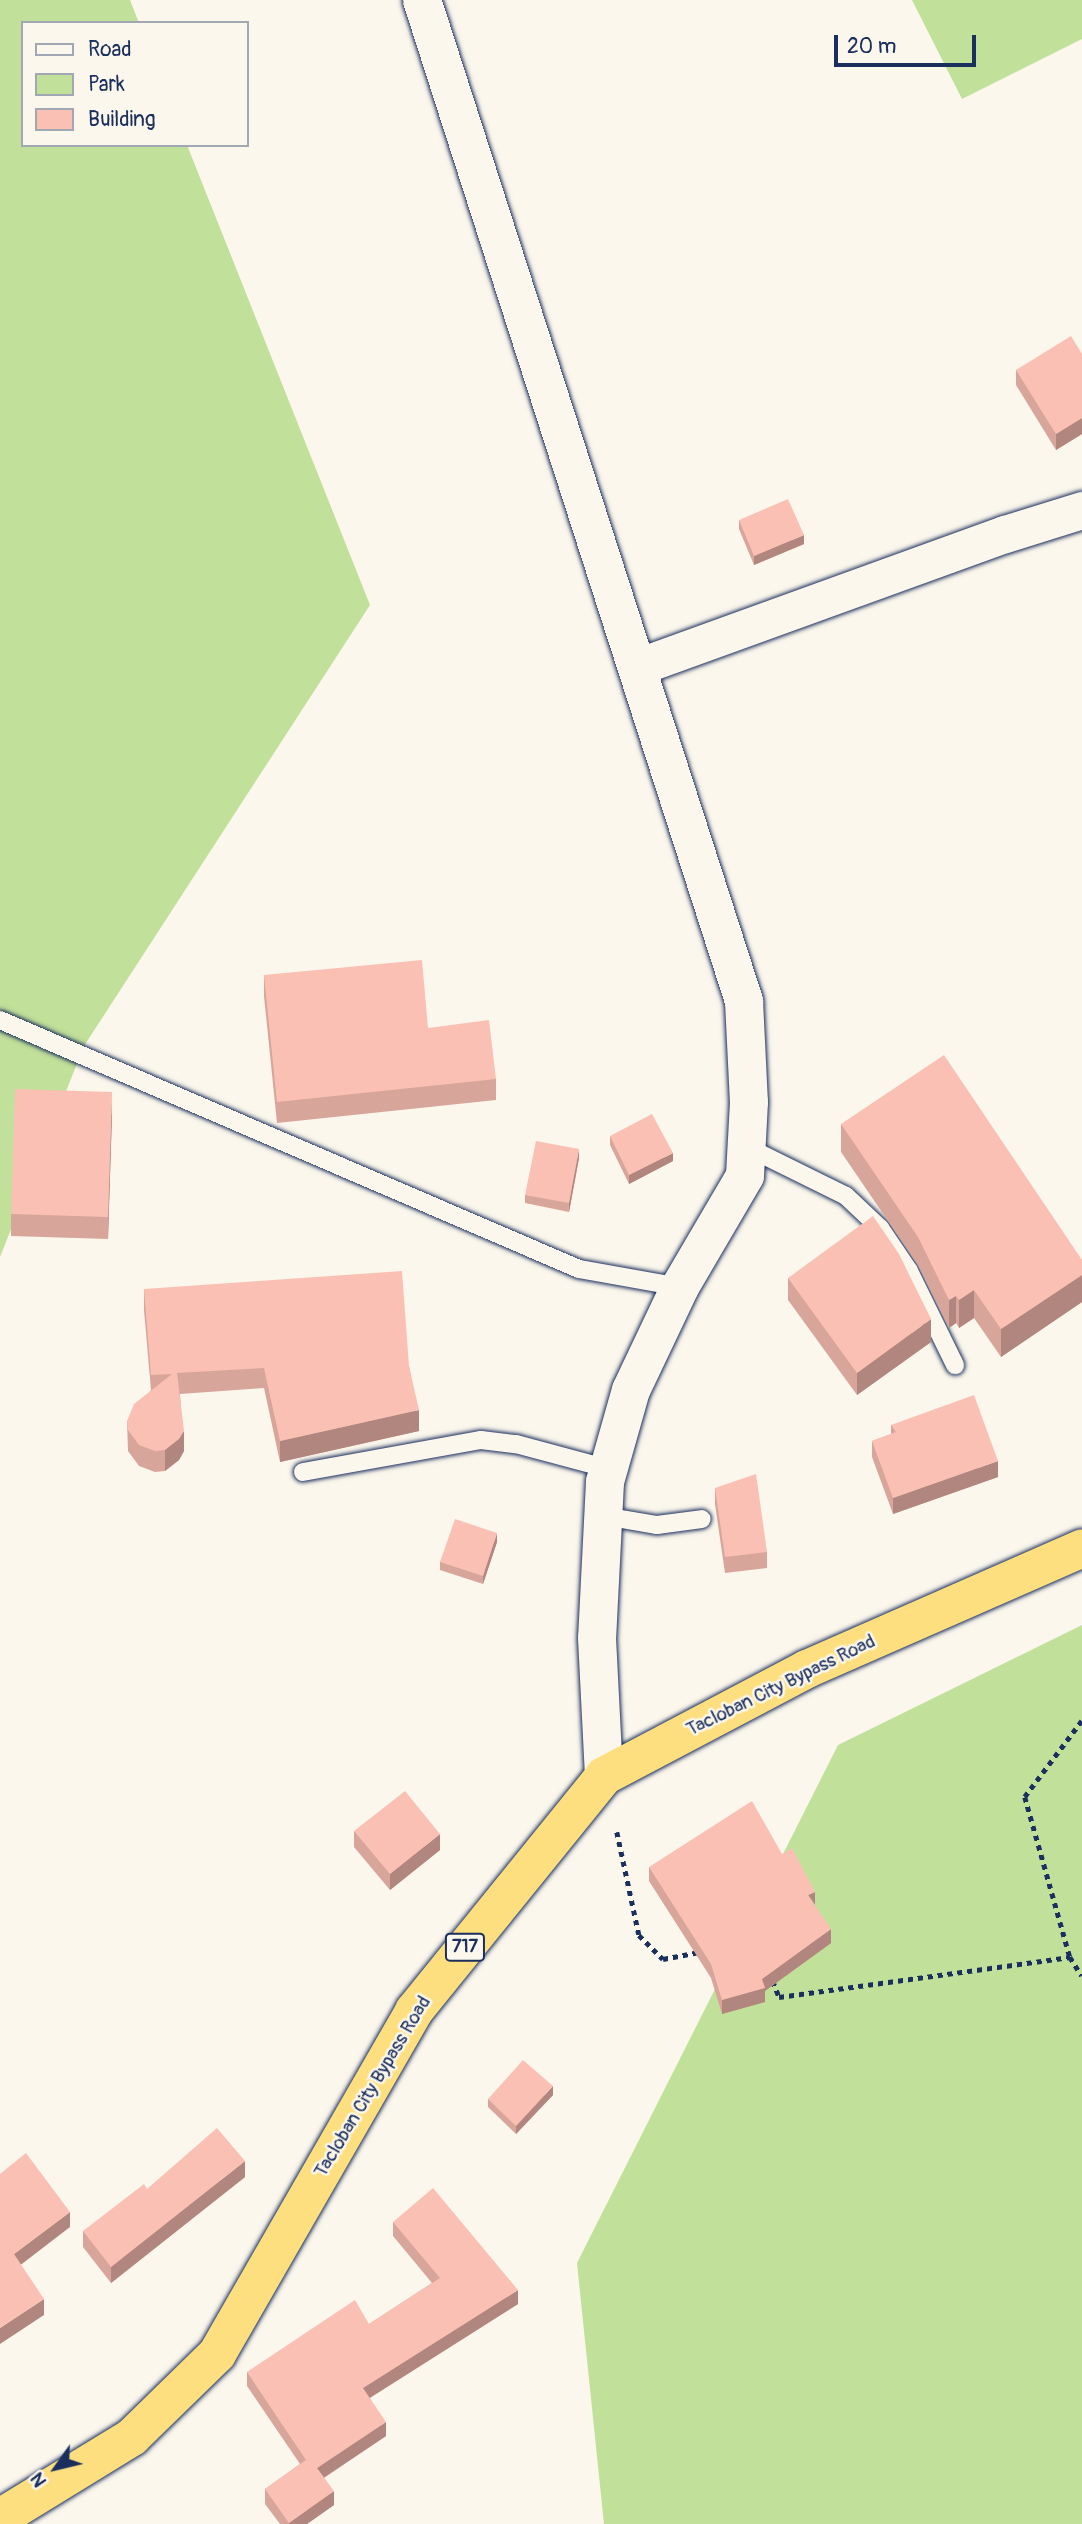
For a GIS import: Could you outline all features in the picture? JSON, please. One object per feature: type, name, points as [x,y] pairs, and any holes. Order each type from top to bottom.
[{"type":"highway","name":"Tacloban City Bypass Road","points":[[0,2518],[132,2437],[217,2354],[414,2011],[604,1776],[807,1669],[1082,1548]]},
{"type":"street","points":[[422,0],[744,1001],[749,1102],[745,1176],[680,1287],[631,1391],[609,1469],[597,1638],[604,1776]]},
{"type":"street","points":[[637,667],[1005,534],[1082,510]]},
{"type":"lane","points":[[0,1020],[579,1269],[680,1287]]},
{"type":"lane","points":[[747,1147],[846,1196],[880,1228],[909,1270],[955,1365]]},
{"type":"lane","points":[[303,1472],[481,1440],[516,1444],[609,1469]]},
{"type":"lane","points":[[604,1516],[657,1525],[702,1519]]},
{"type":"path","points":[[1082,1721],[1025,1797],[1070,1957],[1082,1976]]},
{"type":"path","points":[[604,1776],[639,1935],[663,1959],[704,1950]]},
{"type":"path","points":[[769,1972],[779,1997],[1070,1957]]},
{"type":"green space","points":[[0,0],[130,0],[138,21],[21,21],[21,147],[188,147],[370,605],[84,1046],[0,1257]]},
{"type":"green space","points":[[912,0],[1082,0],[1082,39],[962,99]]},
{"type":"green space","points":[[1082,1625],[1082,2524],[604,2524],[577,2263],[838,1745]]},
{"type":"building","points":[[1071,336],[1082,354],[1082,418],[1056,434],[1016,370]]},
{"type":"building","points":[[788,499],[804,535],[754,556],[739,520]]},
{"type":"building","points":[[422,960],[428,1028],[489,1020],[496,1079],[277,1102],[264,975]]},
{"type":"building","points":[[944,1055],[1082,1260],[1082,1275],[1001,1329],[974,1290],[959,1300],[956,1296],[949,1300],[918,1237],[841,1124]]},
{"type":"building","points":[[15,1089],[112,1092],[108,1217],[11,1214]]},
{"type":"building","points":[[652,1114],[673,1153],[629,1175],[610,1136]]},
{"type":"building","points":[[536,1141],[579,1149],[569,1203],[525,1195]]},
{"type":"building","points":[[873,1216],[899,1254],[931,1319],[857,1373],[788,1278]]},
{"type":"building","points":[[402,1271],[409,1366],[419,1410],[280,1441],[264,1368],[177,1373],[184,1431],[179,1439],[165,1450],[155,1451],[139,1445],[128,1430],[127,1421],[134,1404],[172,1374],[151,1375],[144,1289]]},
{"type":"building","points":[[974,1395],[998,1461],[893,1498],[872,1441],[896,1432],[891,1425]]},
{"type":"building","points":[[756,1474],[767,1552],[725,1557],[715,1488]]},
{"type":"building","points":[[455,1519],[497,1533],[483,1576],[440,1562]]},
{"type":"building","points":[[405,1791],[440,1834],[390,1874],[354,1831]]},
{"type":"building","points":[[752,1801],[782,1854],[792,1848],[815,1892],[808,1895],[831,1929],[762,1979],[765,1988],[722,2000],[711,1964],[649,1867]]},
{"type":"building","points":[[523,2060],[553,2086],[516,2126],[488,2099]]},
{"type":"building","points":[[217,2128],[245,2161],[111,2267],[83,2231],[144,2184],[147,2189]]},
{"type":"building","points":[[26,2153],[70,2212],[14,2254],[44,2299],[0,2328],[0,2174]]},
{"type":"building","points":[[433,2188],[518,2290],[363,2388],[386,2422],[317,2468],[334,2491],[289,2523],[265,2489],[306,2460],[247,2372],[355,2300],[369,2324],[440,2278],[393,2222]]}]
